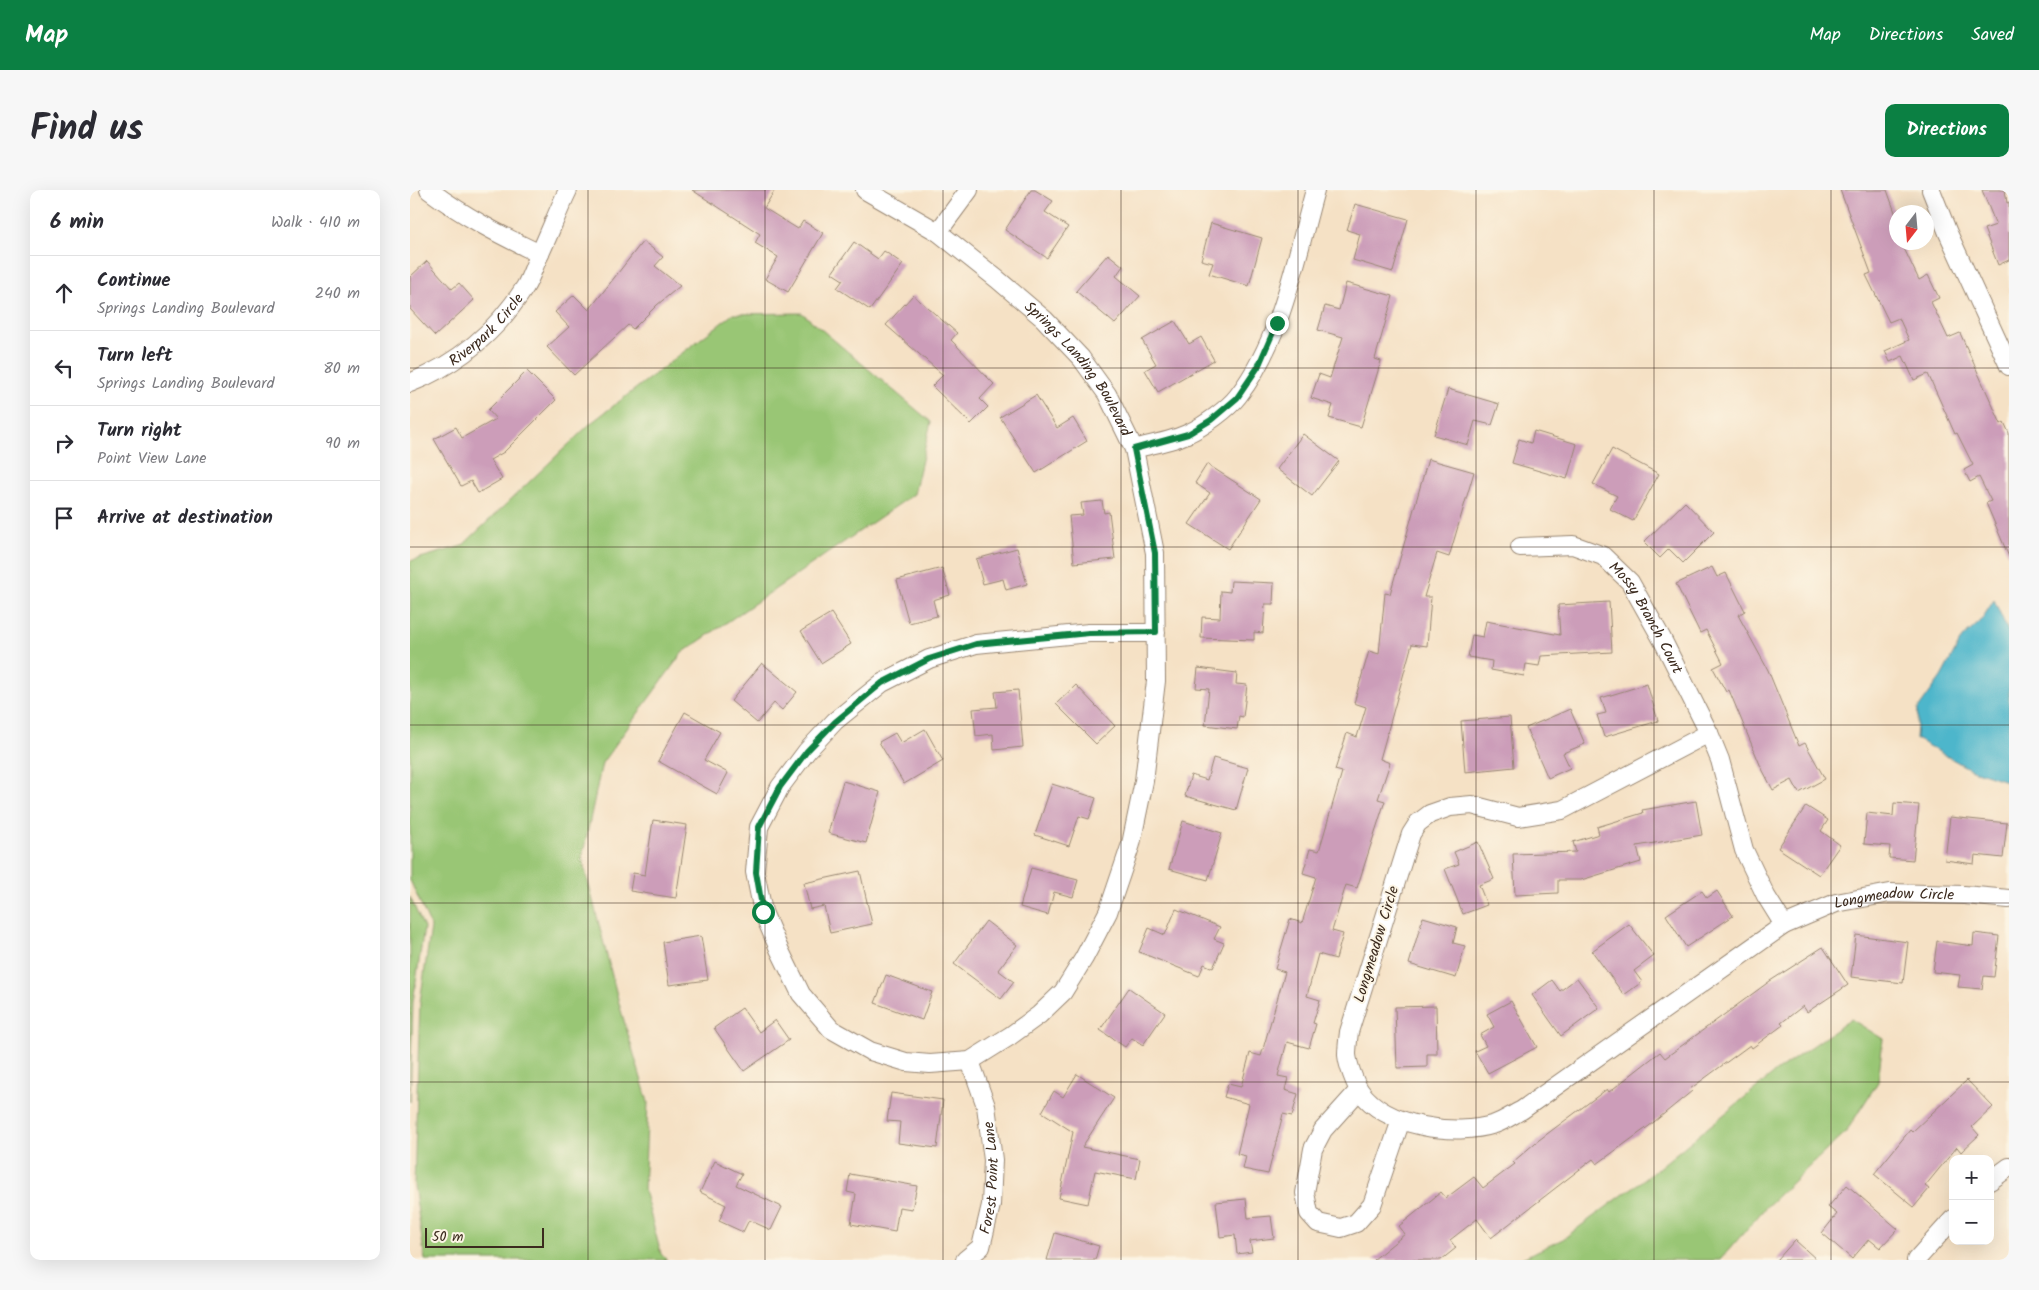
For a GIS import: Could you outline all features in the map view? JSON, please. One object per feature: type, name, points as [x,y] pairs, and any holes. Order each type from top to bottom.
[{"type":"street","points":[[429,190],[458,212],[494,233],[540,254]]},
{"type":"street","name":"Riverpark Circle","points":[[410,384],[432,374],[465,354],[488,332],[526,286],[568,190]]},
{"type":"street","name":"Springs Landing Boulevard","points":[[865,190],[938,232],[1017,296],[1044,319],[1081,358],[1107,394],[1134,449],[1155,553],[1156,632],[1156,681],[1144,782],[1130,844],[1108,912],[1064,992],[1039,1015],[970,1061],[930,1064],[906,1062],[870,1051],[831,1029],[801,994],[763,912],[756,872],[759,827],[780,787],[807,751],[835,722],[882,683],[929,659],[976,644],[1089,633],[1156,632]]},
{"type":"street","points":[[938,232],[968,190]]},
{"type":"street","points":[[1134,449],[1188,434],[1211,420],[1237,398],[1258,367],[1277,323],[1315,190]]},
{"type":"street","points":[[1932,190],[1948,233],[2009,366]]},
{"type":"street","name":"Mossy Branch Court","points":[[1520,547],[1573,545],[1603,556],[1630,582],[1662,639],[1709,734]]},
{"type":"street","points":[[1709,734],[1720,760],[1744,850],[1766,896],[1784,925]]},
{"type":"street","name":"Longmeadow Circle","points":[[1709,734],[1562,810],[1518,817],[1472,805],[1450,807],[1430,814],[1418,823],[1411,834],[1349,1032],[1347,1057],[1359,1090],[1377,1109],[1401,1120],[1428,1127],[1462,1129],[1496,1124],[1522,1110],[1784,925],[1836,903],[1890,893],[1964,894],[2009,899]]},
{"type":"street","name":"Forest Point Lane","points":[[965,1260],[981,1247],[991,1205],[993,1160],[986,1106],[970,1061]]},
{"type":"street","points":[[1359,1090],[1323,1130],[1313,1149],[1305,1193],[1309,1213],[1318,1223],[1341,1228],[1356,1223],[1372,1205],[1401,1120]]},
{"type":"street","points":[[1994,1178],[2009,1167]]},
{"type":"street","points":[[1916,1260],[1949,1223]]},
{"type":"green space","points":[[802,313],[931,422],[914,494],[682,653],[602,763],[582,858],[620,1007],[648,1102],[644,1190],[661,1254],[667,1260],[425,1260],[414,1185],[420,1002],[431,927],[410,880],[410,561],[462,546],[591,423],[733,314]]},
{"type":"green space","points":[[410,897],[424,928],[413,1002],[410,1102]]},
{"type":"green space","points":[[1851,1019],[1883,1039],[1878,1082],[1846,1132],[1766,1207],[1720,1260],[1518,1260],[1563,1239],[1651,1174],[1777,1071]]},
{"type":"water","points":[[1994,600],[2009,633],[2009,782],[1970,769],[1916,739],[1918,709],[1941,677],[1962,638],[1980,622]]},
{"type":"building","points":[[692,190],[775,190],[764,208],[798,229],[803,221],[823,233],[788,292],[765,279],[778,257],[755,243],[760,234]]},
{"type":"building","points":[[1031,190],[1035,190],[1053,201],[1045,212],[1068,227],[1047,258],[1005,230]]},
{"type":"building","points":[[1840,190],[1887,190],[1892,205],[1889,205],[1889,250],[1905,250],[1919,280],[1928,275],[1939,298],[1931,302],[1948,338],[1960,333],[2001,424],[2004,422],[2009,433],[2009,557],[1986,503],[1991,501],[1979,477],[1970,482],[1964,470],[1973,465],[1957,433],[1955,434],[1928,374],[1914,380],[1903,356],[1890,362],[1885,351],[1909,340],[1899,318],[1889,322],[1866,275],[1871,273]]},
{"type":"building","points":[[1982,190],[2005,190],[2007,203],[2009,202],[2009,260],[1998,265],[1984,229],[1996,225]]},
{"type":"building","points":[[1355,204],[1408,219],[1393,272],[1353,260],[1360,234],[1347,230]]},
{"type":"building","points":[[1211,223],[1262,238],[1249,286],[1209,274],[1213,263],[1201,260]]},
{"type":"building","points":[[643,241],[663,257],[655,266],[680,286],[657,305],[633,329],[628,325],[574,375],[547,347],[569,327],[555,312],[574,295],[589,310]]},
{"type":"building","points":[[854,242],[878,259],[884,251],[903,264],[870,310],[837,288],[843,280],[832,273]]},
{"type":"building","points":[[1108,254],[1123,266],[1116,276],[1140,296],[1115,324],[1076,291]]},
{"type":"building","points":[[427,261],[452,289],[459,283],[474,300],[435,336],[410,309],[410,277]]},
{"type":"building","points":[[1346,283],[1393,296],[1375,359],[1381,361],[1361,427],[1329,418],[1333,405],[1311,398],[1319,374],[1330,378],[1343,337],[1318,330],[1325,306],[1339,310]]},
{"type":"building","points":[[913,295],[957,333],[951,340],[994,384],[980,399],[988,407],[971,424],[932,386],[943,375],[886,325]]},
{"type":"building","points":[[1175,321],[1189,344],[1201,337],[1214,360],[1158,392],[1145,370],[1156,364],[1142,340]]},
{"type":"building","points":[[527,371],[556,400],[504,452],[490,460],[502,479],[478,493],[471,481],[461,486],[434,439],[456,427],[462,438],[496,419],[488,410]]},
{"type":"building","points":[[1448,389],[1499,404],[1492,425],[1475,421],[1468,445],[1434,435]]},
{"type":"building","points":[[1036,395],[1057,428],[1073,418],[1087,441],[1036,473],[1000,417]]},
{"type":"building","points":[[1534,431],[1577,444],[1567,479],[1512,463],[1519,439],[1531,443]]},
{"type":"building","points":[[1303,434],[1339,461],[1312,496],[1277,469]]},
{"type":"building","points":[[1612,449],[1659,474],[1633,521],[1610,509],[1617,496],[1593,484]]},
{"type":"building","points":[[1428,459],[1474,472],[1449,557],[1437,553],[1424,597],[1431,597],[1427,646],[1412,644],[1380,759],[1390,763],[1378,799],[1385,801],[1357,888],[1346,885],[1332,931],[1343,934],[1336,959],[1318,954],[1307,996],[1320,1000],[1313,1023],[1316,1024],[1309,1048],[1287,1042],[1278,1076],[1288,1078],[1285,1090],[1298,1094],[1292,1116],[1283,1114],[1268,1174],[1243,1169],[1246,1156],[1237,1154],[1249,1104],[1224,1097],[1228,1084],[1241,1087],[1250,1053],[1261,1056],[1285,972],[1275,969],[1290,919],[1302,923],[1316,877],[1303,873],[1310,849],[1319,851],[1342,772],[1335,770],[1347,733],[1357,737],[1366,707],[1354,703],[1369,651],[1379,654],[1385,593],[1390,594]]},
{"type":"building","points":[[1207,464],[1261,499],[1228,549],[1189,524],[1210,493],[1195,483]]},
{"type":"building","points":[[1102,501],[1104,513],[1109,512],[1115,559],[1074,563],[1069,516],[1083,515],[1081,503]]},
{"type":"building","points":[[1685,502],[1714,532],[1683,563],[1669,549],[1660,558],[1644,542]]},
{"type":"building","points":[[1017,548],[1027,584],[1006,590],[1003,579],[983,584],[976,559]]},
{"type":"building","points":[[1712,567],[1717,577],[1726,573],[1745,611],[1738,615],[1768,670],[1799,746],[1805,743],[1825,779],[1799,793],[1792,780],[1773,790],[1761,767],[1729,690],[1726,692],[1713,668],[1723,663],[1706,630],[1700,633],[1676,584]]},
{"type":"building","points":[[942,568],[950,595],[933,600],[937,616],[909,623],[897,580]]},
{"type":"building","points":[[1231,581],[1274,583],[1273,604],[1265,604],[1263,633],[1254,632],[1254,640],[1201,638],[1202,617],[1220,618],[1221,591],[1230,592]]},
{"type":"building","points":[[1609,602],[1612,652],[1541,656],[1539,666],[1526,664],[1524,676],[1491,670],[1492,661],[1468,657],[1472,635],[1483,637],[1486,621],[1560,635],[1558,605]]},
{"type":"building","points":[[831,613],[851,644],[821,663],[801,631]]},
{"type":"building","points":[[762,663],[797,692],[782,710],[774,703],[757,723],[731,701]]},
{"type":"building","points":[[1198,668],[1237,673],[1236,684],[1247,685],[1243,717],[1239,716],[1237,729],[1205,725],[1209,689],[1196,688]]},
{"type":"building","points":[[1647,684],[1658,721],[1604,737],[1597,715],[1606,713],[1601,698]]},
{"type":"building","points":[[1076,685],[1115,726],[1096,744],[1056,704]]},
{"type":"building","points":[[1018,690],[1023,747],[994,750],[993,734],[976,736],[973,709],[997,707],[995,692]]},
{"type":"building","points":[[1570,709],[1585,744],[1563,753],[1570,768],[1548,778],[1526,728]]},
{"type":"building","points":[[685,712],[720,732],[704,760],[728,773],[717,794],[658,761]]},
{"type":"building","points":[[1510,717],[1514,767],[1465,772],[1461,721]]},
{"type":"building","points":[[925,729],[943,761],[904,784],[879,742],[895,733],[901,743]]},
{"type":"building","points":[[1213,758],[1248,768],[1236,810],[1185,796],[1191,775],[1207,780]]},
{"type":"building","points":[[843,781],[880,792],[866,843],[828,833]]},
{"type":"building","points":[[1052,784],[1096,798],[1089,819],[1079,816],[1069,846],[1035,835]]},
{"type":"building","points":[[1696,801],[1702,835],[1637,846],[1641,862],[1581,880],[1558,880],[1558,893],[1515,895],[1513,854],[1576,852],[1573,842],[1599,834],[1597,827],[1643,813],[1642,810]]},
{"type":"building","points":[[1894,803],[1919,805],[1913,860],[1889,858],[1890,846],[1864,844],[1867,813],[1893,816]]},
{"type":"building","points":[[1806,806],[1828,820],[1821,831],[1840,845],[1819,875],[1778,848]]},
{"type":"building","points":[[1950,817],[2007,823],[2003,858],[1975,855],[1974,864],[1945,860]]},
{"type":"building","points":[[653,820],[687,825],[676,898],[630,891],[633,873],[645,875]]},
{"type":"building","points":[[1183,821],[1222,833],[1208,880],[1169,869]]},
{"type":"building","points":[[1478,842],[1494,879],[1479,885],[1487,905],[1463,914],[1445,869],[1459,864],[1454,852]]},
{"type":"building","points":[[1031,868],[1078,880],[1073,897],[1054,892],[1048,915],[1020,907]]},
{"type":"building","points":[[860,871],[872,924],[830,933],[824,906],[810,909],[804,883]]},
{"type":"building","points":[[1702,891],[1707,898],[1717,891],[1733,916],[1686,947],[1666,915]]},
{"type":"building","points":[[1176,909],[1220,927],[1214,939],[1224,943],[1213,968],[1204,964],[1199,976],[1139,952],[1149,928],[1165,935]]},
{"type":"building","points":[[1423,917],[1457,927],[1453,943],[1465,946],[1456,978],[1409,964]]},
{"type":"building","points":[[986,921],[1017,945],[998,970],[1014,982],[1001,999],[954,964]]},
{"type":"building","points":[[1629,924],[1654,956],[1634,971],[1642,982],[1624,995],[1592,951]]},
{"type":"building","points":[[1974,933],[1999,936],[1994,977],[1984,976],[1982,989],[1958,987],[1960,975],[1933,972],[1937,941],[1973,946]]},
{"type":"building","points":[[1856,935],[1908,942],[1903,983],[1851,977]]},
{"type":"building","points":[[701,936],[708,980],[669,985],[663,942]]},
{"type":"building","points":[[1823,947],[1848,985],[1807,1012],[1803,1006],[1781,1023],[1783,1025],[1752,1048],[1750,1045],[1690,1089],[1692,1091],[1649,1126],[1597,1164],[1593,1159],[1491,1238],[1477,1219],[1450,1240],[1456,1248],[1441,1260],[1373,1260],[1405,1234],[1399,1226],[1441,1192],[1446,1198],[1474,1177],[1483,1188],[1515,1164],[1513,1162],[1535,1143],[1607,1089],[1609,1092],[1660,1052],[1665,1058],[1770,981]]},
{"type":"building","points":[[886,975],[932,992],[922,1020],[875,1003]]},
{"type":"building","points":[[1577,978],[1599,1008],[1561,1036],[1532,995],[1552,980],[1560,991]]},
{"type":"building","points":[[1129,988],[1165,1013],[1143,1045],[1132,1038],[1125,1047],[1100,1030]]},
{"type":"building","points":[[1511,1001],[1537,1047],[1488,1073],[1475,1051],[1486,1046],[1480,1035],[1494,1027],[1487,1014]]},
{"type":"building","points":[[1436,1006],[1437,1054],[1427,1054],[1427,1067],[1397,1068],[1395,1007]]},
{"type":"building","points":[[742,1008],[759,1032],[775,1020],[789,1040],[744,1071],[714,1028]]},
{"type":"building","points":[[1077,1074],[1114,1098],[1082,1147],[1140,1159],[1136,1179],[1095,1171],[1088,1204],[1059,1198],[1073,1132],[1042,1112],[1054,1091],[1063,1097]]},
{"type":"building","points":[[1967,1080],[1993,1107],[1972,1127],[1979,1135],[1961,1152],[1957,1147],[1949,1155],[1925,1186],[1929,1189],[1914,1207],[1874,1174],[1910,1130],[1912,1132]]},
{"type":"building","points":[[891,1093],[943,1100],[937,1148],[898,1143],[900,1122],[887,1121]]},
{"type":"building","points":[[715,1161],[742,1174],[736,1185],[782,1207],[771,1230],[749,1220],[743,1232],[719,1221],[726,1205],[700,1192]]},
{"type":"building","points":[[850,1174],[917,1186],[912,1209],[899,1207],[895,1232],[851,1224],[856,1194],[847,1192]]},
{"type":"building","points":[[1847,1185],[1898,1229],[1880,1248],[1869,1239],[1852,1259],[1822,1233],[1837,1214],[1828,1207]]},
{"type":"building","points":[[1246,1199],[1248,1218],[1271,1216],[1274,1238],[1250,1241],[1252,1252],[1237,1254],[1235,1235],[1220,1237],[1216,1202]]},
{"type":"building","points":[[1055,1233],[1099,1246],[1095,1260],[1047,1260]]},
{"type":"building","points":[[1795,1240],[1817,1260],[1777,1260]]},
{"type":"route","points":[[763,912],[756,872],[759,827],[780,787],[807,751],[835,722],[882,683],[929,659],[976,644],[1089,633],[1156,632],[1155,553],[1134,449],[1188,434],[1211,420],[1237,398],[1258,367],[1277,323]]}]
